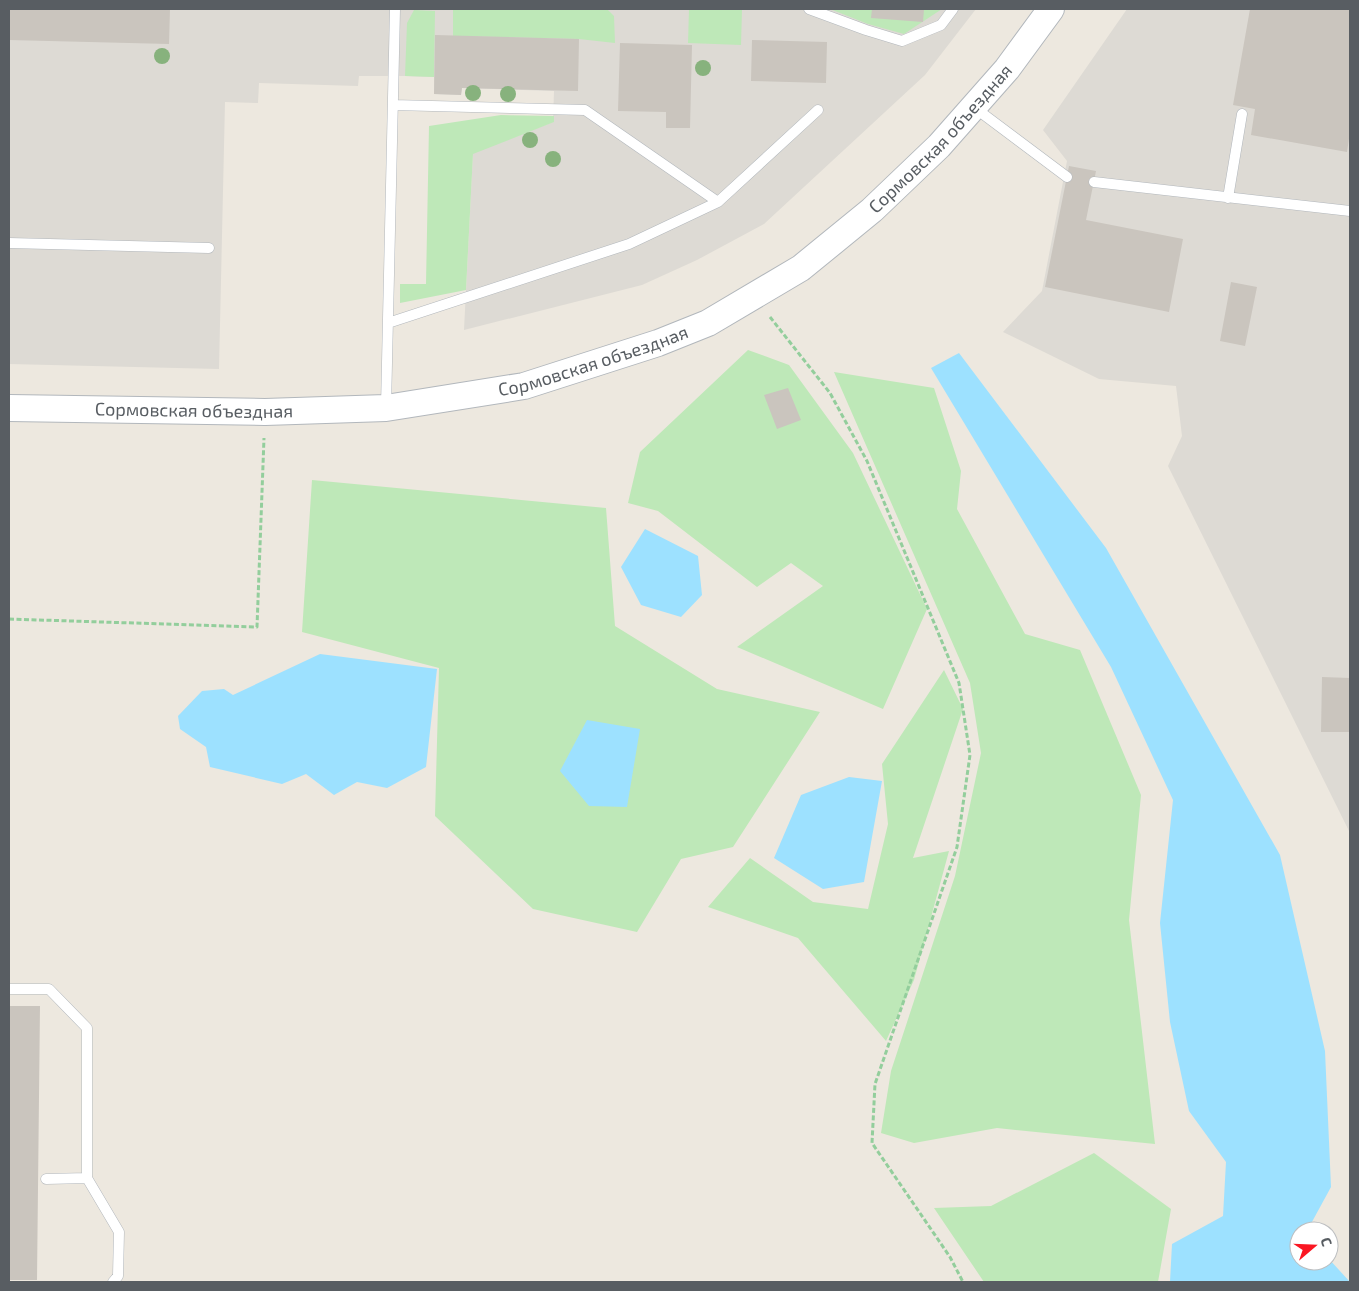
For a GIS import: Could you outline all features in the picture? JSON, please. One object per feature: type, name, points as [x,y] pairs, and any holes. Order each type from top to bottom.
[{"type":"street","name":"Сормовская объездная","points":[[9,408],[265,412],[386,408],[524,386],[658,343],[708,323],[800,268],[872,210],[940,146],[1007,70],[1051,9]]},
{"type":"lane","points":[[386,408],[395,9]]},
{"type":"lane","points":[[808,9],[902,41],[941,25],[953,9]]},
{"type":"lane","points":[[393,105],[585,110],[718,202]]},
{"type":"lane","points":[[974,107],[1067,177]]},
{"type":"lane","points":[[388,323],[629,244],[718,202],[818,110]]},
{"type":"lane","points":[[1228,198],[1242,114]]},
{"type":"lane","points":[[1094,182],[1350,211]]},
{"type":"lane","points":[[9,243],[208,248]]},
{"type":"lane","points":[[9,989],[49,988],[87,1028],[87,1178],[119,1232],[118,1276],[113,1282]]},
{"type":"lane","points":[[46,1179],[87,1178]]},
{"type":"path","points":[[754,296],[830,394],[867,461],[959,683],[970,755],[957,847],[875,1084],[872,1143],[950,1257],[963,1282]]},
{"type":"path","points":[[9,619],[257,627],[265,412]]},
{"type":"shaded area","points":[[9,9],[976,9],[925,75],[764,224],[697,260],[642,285],[464,330],[473,153],[553,122],[554,91],[462,88],[461,95],[434,94],[434,77],[405,76],[359,76],[358,86],[259,83],[258,103],[225,102],[219,369],[9,364]]},
{"type":"shaded area","points":[[1127,9],[1350,9],[1350,833],[1168,466],[1182,436],[1176,386],[1099,379],[1003,332],[1042,291],[1067,161],[1043,130]]},
{"type":"green space","points":[[453,9],[607,9],[614,16],[615,43],[579,39],[453,36]]},
{"type":"green space","points":[[689,9],[742,9],[741,45],[688,43]]},
{"type":"green space","points":[[830,9],[942,9],[904,34],[868,24]]},
{"type":"green space","points":[[414,10],[435,11],[434,77],[405,76],[407,23]]},
{"type":"green space","points":[[501,115],[554,116],[554,122],[473,154],[466,290],[400,303],[400,284],[426,284],[429,126]]},
{"type":"green space","points":[[748,350],[789,365],[853,453],[927,609],[883,709],[737,647],[823,586],[791,563],[757,587],[658,511],[628,503],[640,452]]},
{"type":"green space","points":[[834,372],[934,388],[961,471],[957,509],[1025,634],[1080,650],[1141,795],[1129,920],[1155,1144],[997,1128],[914,1143],[881,1133],[891,1071],[955,876],[981,753],[970,683]]},
{"type":"green space","points":[[312,480],[606,508],[615,626],[717,689],[820,712],[733,847],[681,859],[637,932],[533,909],[435,816],[439,668],[302,632]]},
{"type":"green space","points":[[944,670],[963,709],[913,858],[949,851],[914,980],[886,1041],[798,938],[708,907],[750,858],[813,902],[868,909],[888,824],[882,764]]},
{"type":"green space","points":[[1094,1153],[1171,1209],[1158,1282],[984,1282],[934,1208],[991,1206]]},
{"type":"water","points":[[959,353],[1106,548],[1280,855],[1325,1051],[1331,1187],[1312,1221],[1289,1221],[1289,1271],[1339,1270],[1350,1282],[1170,1282],[1172,1244],[1223,1216],[1226,1162],[1189,1111],[1170,1022],[1160,923],[1173,800],[1111,667],[931,368]]},
{"type":"water","points":[[645,529],[698,556],[702,595],[681,617],[641,605],[621,567]]},
{"type":"water","points":[[320,654],[437,669],[426,767],[387,788],[357,782],[334,795],[306,774],[282,784],[210,767],[206,747],[180,729],[178,716],[202,691],[224,689],[233,695]]},
{"type":"water","points":[[587,720],[640,729],[627,807],[589,806],[560,771]]},
{"type":"water","points":[[849,777],[882,781],[864,882],[823,889],[774,858],[801,795]]},
{"type":"building","points":[[9,9],[170,9],[169,44],[9,40]]},
{"type":"building","points":[[872,9],[924,9],[923,22],[871,18]]},
{"type":"building","points":[[1250,9],[1350,9],[1350,132],[1347,152],[1251,135],[1255,109],[1233,105]]},
{"type":"building","points":[[435,35],[579,39],[578,91],[462,88],[461,95],[434,94]]},
{"type":"building","points":[[752,40],[827,42],[826,83],[751,81]]},
{"type":"building","points":[[620,43],[692,45],[690,128],[666,128],[666,112],[618,111]]},
{"type":"building","points":[[1069,166],[1096,171],[1086,220],[1183,239],[1169,312],[1045,287]]},
{"type":"building","points":[[1231,282],[1257,287],[1245,346],[1220,341]]},
{"type":"building","points":[[788,388],[801,420],[777,429],[764,395]]},
{"type":"building","points":[[1322,677],[1350,678],[1350,732],[1321,732]]},
{"type":"building","points":[[9,1006],[40,1006],[37,1280],[9,1280]]}]
